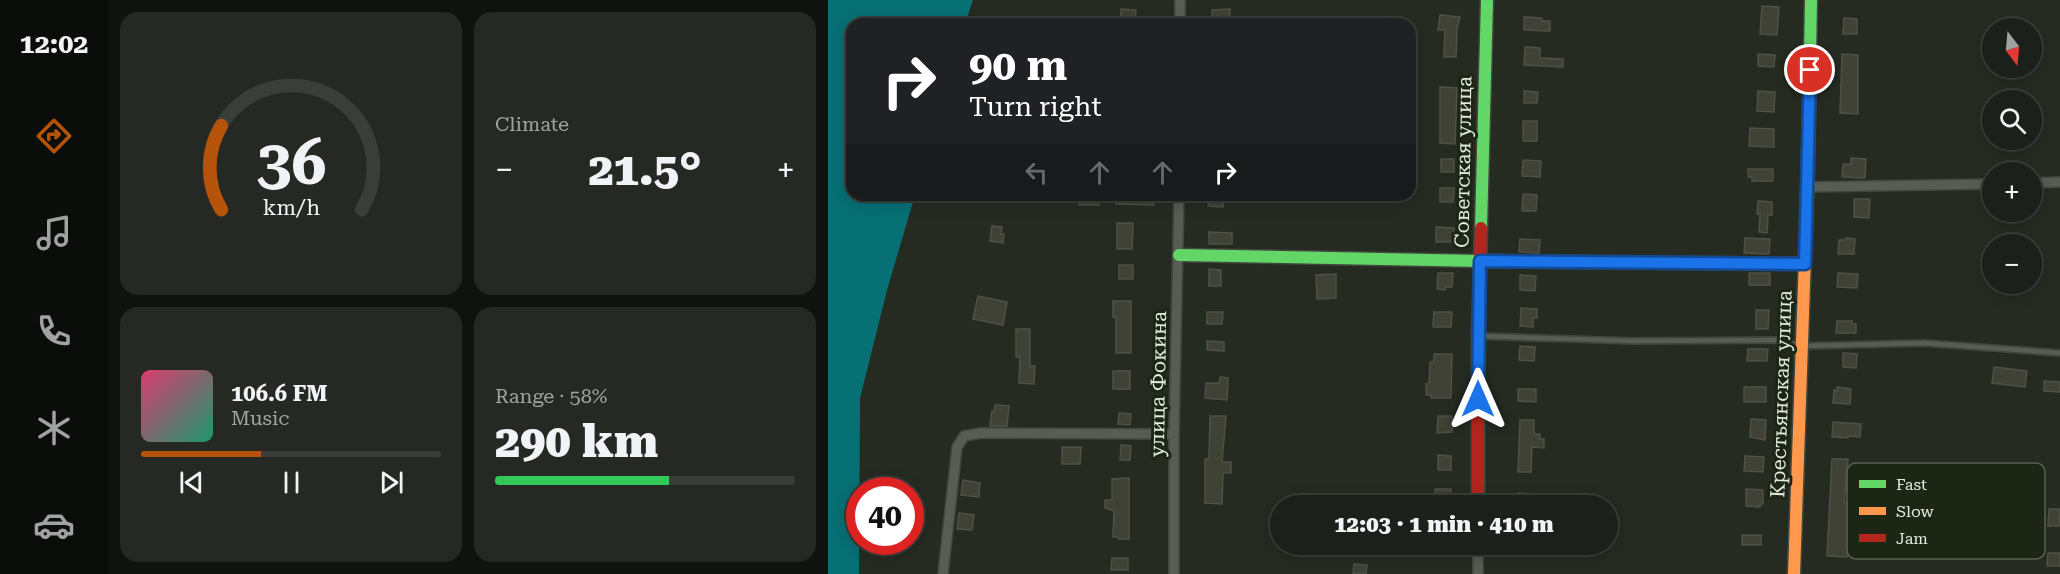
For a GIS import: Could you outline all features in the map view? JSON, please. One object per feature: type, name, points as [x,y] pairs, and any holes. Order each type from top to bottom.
[{"type":"street","points":[[1180,0],[1180,18]]},
{"type":"street","name":"Советская улица","points":[[1478,495],[1478,336],[1487,0]]},
{"type":"street","name":"Крестьянская улица","points":[[1794,574],[1808,187],[1811,0]]},
{"type":"street","points":[[2042,183],[2060,182]]},
{"type":"street","points":[[1808,187],[1982,184]]},
{"type":"street","name":"улица Фокина","points":[[1174,574],[1174,434],[1179,201]]},
{"type":"street","points":[[1179,255],[1805,264]]},
{"type":"street","points":[[943,574],[957,447],[964,436],[981,433],[1174,434]]},
{"type":"street","points":[[1478,555],[1478,574]]},
{"type":"lane","points":[[1478,336],[1635,341],[1779,340],[1803,346],[1924,343],[2060,353]]},
{"type":"water","points":[[828,0],[973,0],[967,18],[846,18],[846,201],[913,201],[887,290],[860,398],[860,477],[846,477],[846,555],[859,555],[859,574],[828,574]]},
{"type":"building","points":[[1762,6],[1779,7],[1777,35],[1760,34]]},
{"type":"building","points":[[1121,9],[1136,10],[1135,18],[1120,18]]},
{"type":"building","points":[[1230,9],[1230,18],[1212,18],[1212,10]]},
{"type":"building","points":[[1440,15],[1460,17],[1457,28],[1456,57],[1444,57],[1445,30],[1438,30]]},
{"type":"building","points":[[1524,17],[1550,21],[1550,31],[1524,30]]},
{"type":"building","points":[[1844,18],[1857,19],[1857,34],[1843,34]]},
{"type":"building","points":[[1525,47],[1540,48],[1540,58],[1563,59],[1563,67],[1524,65]]},
{"type":"building","points":[[1758,54],[1775,55],[1774,67],[1758,66]]},
{"type":"building","points":[[1842,54],[1858,55],[1858,114],[1840,113]]},
{"type":"building","points":[[1440,87],[1457,88],[1455,144],[1440,143]]},
{"type":"building","points":[[1524,91],[1538,92],[1537,103],[1524,103]]},
{"type":"building","points":[[1758,91],[1775,92],[1774,112],[1757,111]]},
{"type":"building","points":[[1523,121],[1537,121],[1537,141],[1523,141]]},
{"type":"building","points":[[1750,128],[1774,129],[1774,147],[1749,146]]},
{"type":"building","points":[[1851,158],[1866,159],[1865,178],[1842,177],[1843,164],[1851,164]]},
{"type":"building","points":[[1441,159],[1454,159],[1454,172],[1441,172]]},
{"type":"building","points":[[1523,160],[1541,161],[1540,177],[1522,176]]},
{"type":"building","points":[[1748,169],[1773,169],[1773,181],[1752,181],[1752,177],[1748,177]]},
{"type":"building","points":[[1440,188],[1454,188],[1453,202],[1440,202]]},
{"type":"building","points":[[1523,194],[1537,195],[1536,211],[1522,211]]},
{"type":"building","points":[[1854,199],[1870,199],[1869,218],[1854,217]]},
{"type":"building","points":[[1079,201],[1099,201],[1099,205],[1079,205]]},
{"type":"building","points":[[1116,201],[1154,201],[1154,205],[1116,204]]},
{"type":"building","points":[[1208,201],[1224,201],[1223,207],[1208,206]]},
{"type":"building","points":[[1758,201],[1772,202],[1772,215],[1768,215],[1767,233],[1759,232]]},
{"type":"building","points":[[1117,223],[1133,223],[1132,249],[1117,249]]},
{"type":"building","points":[[992,226],[1002,227],[1003,243],[990,241]]},
{"type":"building","points":[[1436,227],[1454,228],[1453,242],[1436,242]]},
{"type":"building","points":[[1209,232],[1232,233],[1232,244],[1209,244]]},
{"type":"building","points":[[1745,238],[1770,239],[1769,254],[1744,253]]},
{"type":"building","points":[[1846,238],[1855,239],[1854,254],[1838,254],[1839,240],[1846,240]]},
{"type":"building","points":[[1520,239],[1540,240],[1539,253],[1519,252]]},
{"type":"building","points":[[1119,265],[1133,265],[1133,279],[1119,279]]},
{"type":"building","points":[[1209,269],[1221,270],[1221,286],[1209,286]]},
{"type":"building","points":[[1438,273],[1453,273],[1452,287],[1445,287],[1445,290],[1437,289]]},
{"type":"building","points":[[1749,273],[1770,273],[1770,285],[1749,285]]},
{"type":"building","points":[[1838,273],[1858,274],[1857,288],[1837,287]]},
{"type":"building","points":[[1336,274],[1336,298],[1317,299],[1316,275]]},
{"type":"building","points":[[1520,275],[1536,276],[1535,291],[1520,290]]},
{"type":"building","points":[[978,296],[1007,302],[1003,325],[973,319]]},
{"type":"building","points":[[1113,301],[1131,301],[1131,353],[1116,353],[1116,317],[1113,317]]},
{"type":"building","points":[[1521,308],[1537,309],[1537,318],[1533,318],[1533,327],[1520,326]]},
{"type":"building","points":[[1756,310],[1769,310],[1768,329],[1756,329]]},
{"type":"building","points":[[1207,312],[1223,312],[1222,324],[1207,324]]},
{"type":"building","points":[[1434,312],[1452,312],[1451,327],[1433,327]]},
{"type":"building","points":[[1837,321],[1852,321],[1852,324],[1856,324],[1856,333],[1836,333]]},
{"type":"building","points":[[1016,329],[1030,329],[1030,366],[1035,366],[1034,384],[1019,383],[1020,357],[1016,357]]},
{"type":"building","points":[[1207,341],[1224,342],[1224,351],[1207,350]]},
{"type":"building","points":[[1520,346],[1535,347],[1534,361],[1519,360]]},
{"type":"building","points":[[1748,349],[1768,349],[1767,361],[1747,361]]},
{"type":"building","points":[[1843,353],[1857,354],[1856,368],[1843,367]]},
{"type":"building","points":[[1434,354],[1452,354],[1451,398],[1431,398],[1431,395],[1426,395],[1430,362],[1434,362]]},
{"type":"building","points":[[1994,367],[2027,371],[2025,387],[1992,383]]},
{"type":"building","points":[[1113,371],[1130,371],[1130,389],[1113,389]]},
{"type":"building","points":[[1220,377],[1228,378],[1227,400],[1205,398],[1206,383],[1219,383]]},
{"type":"building","points":[[2044,381],[2060,382],[2060,392],[2044,391]]},
{"type":"building","points":[[1744,387],[1766,387],[1766,402],[1744,402]]},
{"type":"building","points":[[1837,387],[1851,389],[1850,404],[1833,403],[1834,390],[1837,391]]},
{"type":"building","points":[[1518,389],[1536,389],[1536,402],[1518,401]]},
{"type":"building","points":[[995,405],[1009,406],[1007,426],[990,426]]},
{"type":"building","points":[[1119,413],[1131,414],[1130,425],[1118,424]]},
{"type":"building","points":[[1210,416],[1226,416],[1222,462],[1231,462],[1231,473],[1223,473],[1222,504],[1205,503],[1205,459],[1209,459]]},
{"type":"building","points":[[1438,416],[1452,416],[1452,432],[1437,433]]},
{"type":"building","points":[[1751,419],[1766,420],[1765,440],[1750,437]]},
{"type":"building","points":[[1520,420],[1534,420],[1534,434],[1540,434],[1540,439],[1544,439],[1544,448],[1532,447],[1531,472],[1518,472]]},
{"type":"building","points":[[1833,422],[1861,424],[1860,437],[1832,437]]},
{"type":"building","points":[[1121,445],[1131,446],[1130,460],[1120,460]]},
{"type":"building","points":[[1062,447],[1081,447],[1080,464],[1062,464]]},
{"type":"building","points":[[1438,455],[1451,456],[1451,470],[1438,470]]},
{"type":"building","points":[[1745,456],[1764,457],[1763,472],[1744,471]]},
{"type":"building","points":[[1832,459],[1848,459],[1844,502],[1847,502],[1847,557],[1827,556]]},
{"type":"building","points":[[1129,478],[1129,539],[1118,539],[1118,537],[1113,537],[1114,511],[1105,508],[1105,500],[1112,500],[1112,479]]},
{"type":"building","points":[[963,480],[980,483],[979,497],[961,495]]},
{"type":"building","points":[[1435,489],[1451,489],[1451,495],[1435,495]]},
{"type":"building","points":[[1746,489],[1763,490],[1763,504],[1760,504],[1760,507],[1746,506]]},
{"type":"building","points":[[1518,493],[1537,494],[1537,495],[1518,495]]},
{"type":"building","points":[[2049,509],[2060,509],[2059,526],[2048,526]]},
{"type":"building","points":[[959,513],[974,515],[972,530],[957,529]]},
{"type":"building","points":[[1742,535],[1761,535],[1761,545],[1742,545]]},
{"type":"building","points":[[2048,553],[2060,553],[2060,566],[2047,566]]},
{"type":"building","points":[[1112,558],[1128,558],[1128,570],[1111,570]]},
{"type":"building","points":[[1354,564],[1367,565],[1366,574],[1353,574]]},
{"type":"traffic: fast","points":[[1481,228],[1487,0]]},
{"type":"traffic: fast","points":[[1808,169],[1811,0]]},
{"type":"traffic: fast","points":[[1179,255],[1805,264]]},
{"type":"traffic: slow","points":[[1794,574],[1808,169]]},
{"type":"traffic: jam","points":[[1478,495],[1481,228]]},
{"type":"route","points":[[1478,399],[1480,261],[1805,264],[1810,70]]}]
